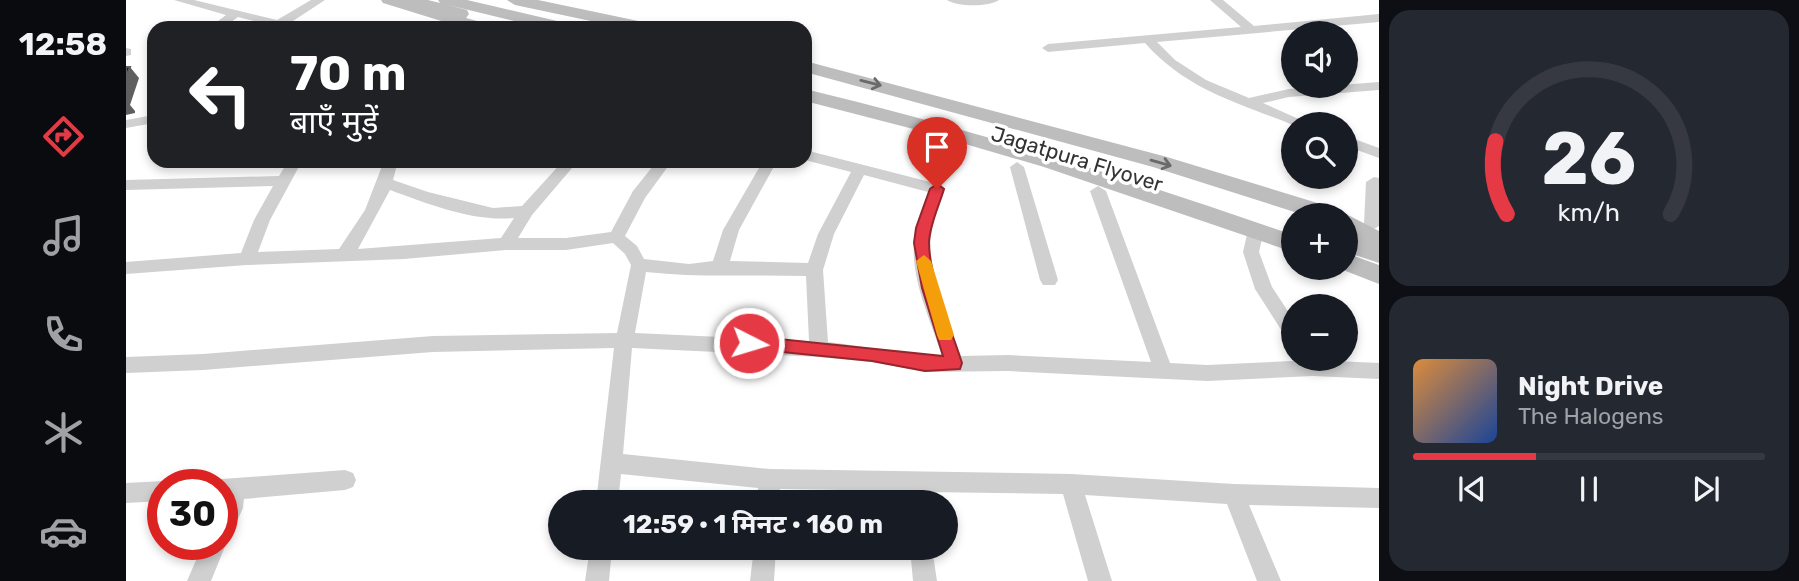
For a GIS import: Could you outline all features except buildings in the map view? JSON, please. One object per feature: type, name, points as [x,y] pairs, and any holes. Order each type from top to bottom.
[{"type":"street","points":[[180,0],[267,21]]},
{"type":"street","points":[[284,21],[319,0]]},
{"type":"street","points":[[389,0],[459,21]]},
{"type":"street","points":[[410,0],[492,21]]},
{"type":"street","points":[[446,0],[534,21]]},
{"type":"street","points":[[515,0],[616,21]]},
{"type":"street","points":[[953,0],[993,0]]},
{"type":"street","points":[[1216,0],[1252,31]]},
{"type":"street","points":[[225,21],[236,13]]},
{"type":"street","points":[[1048,48],[1379,18]]},
{"type":"street","points":[[1148,39],[1170,63],[1201,83],[1281,115]]},
{"type":"street","points":[[812,68],[1147,159],[1293,203]]},
{"type":"street","name":"Jagatpura Flyover","points":[[812,86],[1013,138],[1259,230]]},
{"type":"street","points":[[1248,102],[1289,93],[1379,86]]},
{"type":"street","name":"Jagatpura Flyover","points":[[812,97],[1139,183]]},
{"type":"street","points":[[812,108],[866,121],[1098,191],[1259,230],[1281,239]]},
{"type":"street","points":[[126,124],[147,120]]},
{"type":"street","points":[[1358,145],[1379,153]]},
{"type":"street","points":[[812,157],[937,189],[924,228],[922,251],[930,288],[954,363]]},
{"type":"street","points":[[1017,167],[1049,280]]},
{"type":"street","points":[[247,259],[262,220],[291,168]]},
{"type":"street","points":[[345,254],[365,227],[386,183],[389,168]]},
{"type":"street","points":[[506,244],[526,212],[565,168]]},
{"type":"street","points":[[616,237],[639,195],[660,168]]},
{"type":"street","points":[[720,267],[731,230],[766,168]]},
{"type":"street","points":[[819,349],[814,270],[826,234],[859,168]]},
{"type":"street","points":[[126,185],[284,181]]},
{"type":"street","points":[[1358,226],[1376,233],[1374,182]]},
{"type":"street","points":[[386,183],[424,197],[493,214],[526,212]]},
{"type":"street","points":[[1098,191],[1163,369]]},
{"type":"street","points":[[1281,213],[1259,230],[1251,252],[1264,289],[1281,315]]},
{"type":"street","points":[[1259,230],[1281,227]]},
{"type":"street","points":[[1259,230],[1281,246]]},
{"type":"street","points":[[126,268],[247,259],[404,253],[506,244],[566,244],[616,237],[632,250],[639,265],[630,323],[623,340],[609,490]]},
{"type":"street","points":[[1358,252],[1376,266]]},
{"type":"street","points":[[1358,264],[1376,266]]},
{"type":"street","points":[[639,265],[688,270],[720,267],[814,270]]},
{"type":"street","points":[[1358,267],[1376,266]]},
{"type":"street","points":[[126,365],[185,364],[432,344],[623,340],[749,343],[872,354],[925,364],[1163,369],[1207,373],[1281,366]]},
{"type":"street","points":[[1358,369],[1379,371]]},
{"type":"street","points":[[612,463],[891,490]]},
{"type":"street","points":[[769,490],[770,479]]},
{"type":"street","points":[[238,488],[345,480]]},
{"type":"street","points":[[952,490],[1071,484],[1234,494],[1379,498]]},
{"type":"street","points":[[1071,484],[1100,581]]},
{"type":"street","points":[[126,493],[147,492]]},
{"type":"street","points":[[1234,494],[1269,581]]},
{"type":"street","points":[[199,581],[208,560]]},
{"type":"street","points":[[597,581],[600,560]]},
{"type":"street","points":[[762,581],[764,560]]},
{"type":"street","points":[[923,560],[926,581]]},
{"type":"slow traffic","points":[[924,261],[945,335]]},
{"type":"route","points":[[749,343],[872,354],[925,364],[954,363],[923,259],[924,228],[937,189]]}]
